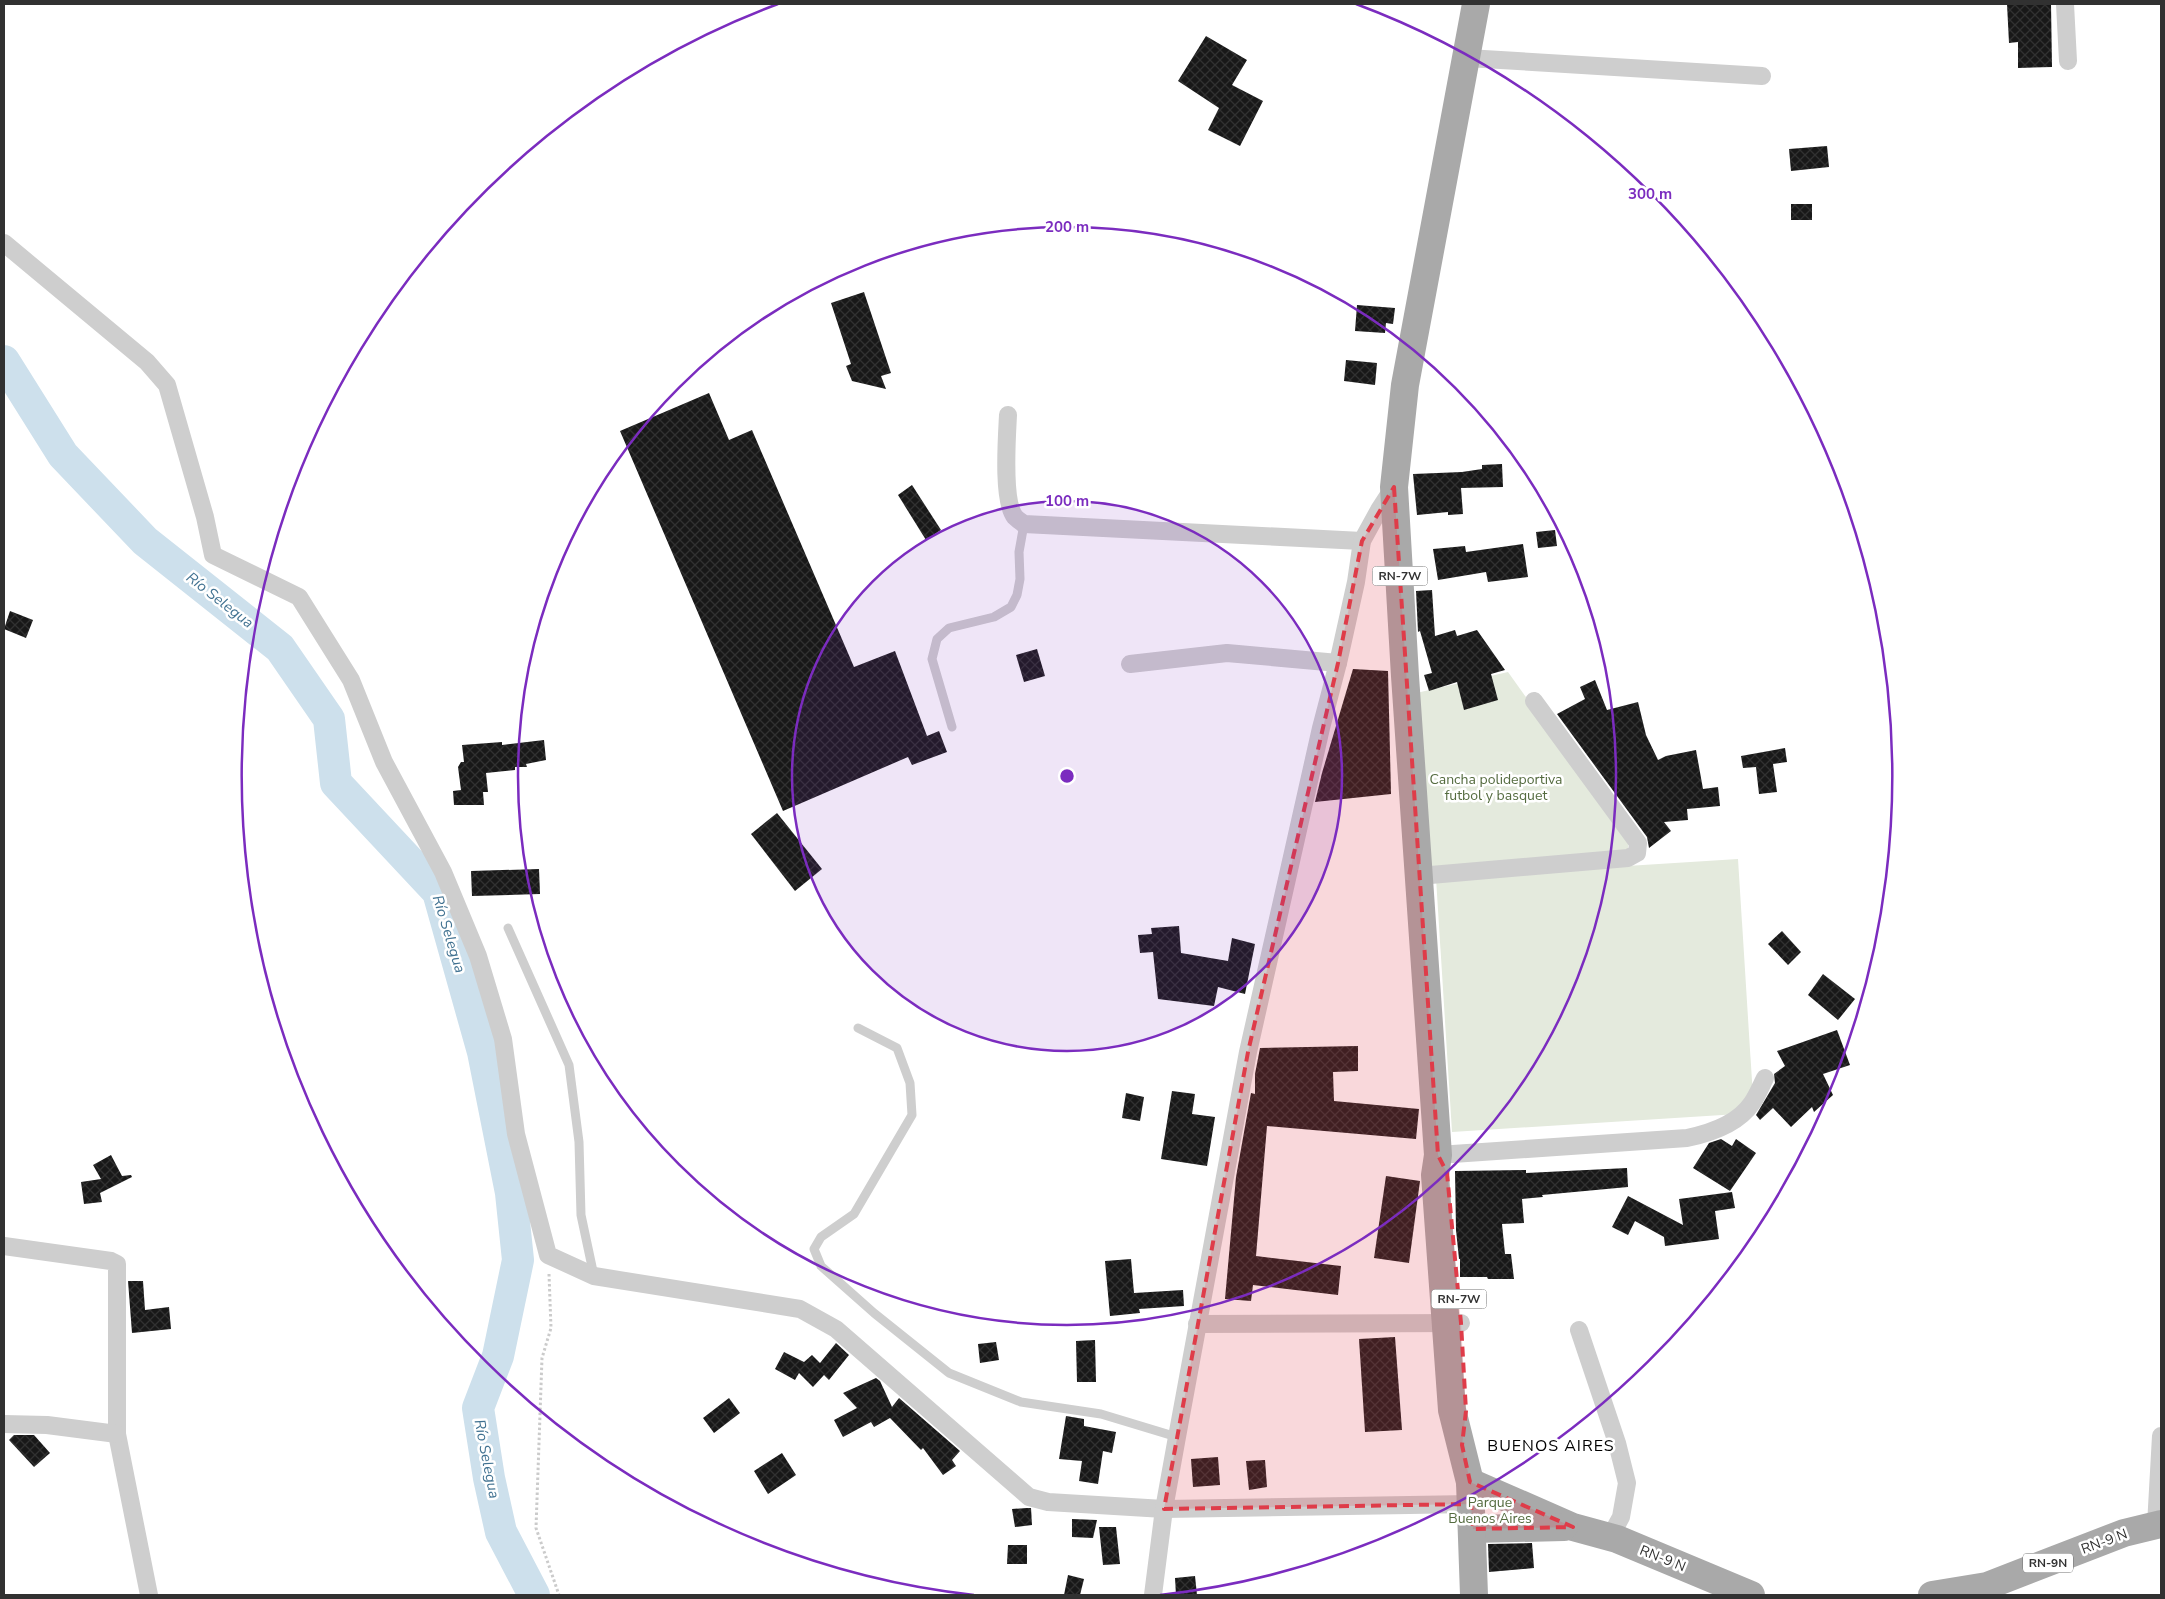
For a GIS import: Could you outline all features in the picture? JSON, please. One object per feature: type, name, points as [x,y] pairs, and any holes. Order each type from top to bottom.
[{"type":"main road","name":"RN-7W","points":[[1471,1505],[1462,1445],[1466,1411],[1453,1323],[1447,1173],[1438,1154],[1394,487],[1405,385],[1476,4]]},
{"type":"main road","name":"RN-9 N","points":[[1471,1505],[1572,1527]]},
{"type":"main road","name":"RN-9 N","points":[[1471,1505],[1610,1537],[1751,1595]]},
{"type":"main road","points":[[1471,1505],[1474,1595]]},
{"type":"main road","name":"RN-9 N","points":[[1932,1595],[1987,1586],[2124,1533],[2158,1524]]},
{"type":"street","points":[[2065,4],[2068,62]]},
{"type":"street","points":[[1467,58],[1762,76]]},
{"type":"street","points":[[4,242],[147,362],[167,385],[205,517],[213,555],[299,597],[351,680],[384,762],[443,872],[478,956],[503,1039],[516,1134],[548,1255],[594,1276],[800,1309],[836,1329],[1029,1497],[1048,1502],[1164,1509],[1471,1505]]},
{"type":"street","points":[[1008,415],[1006,458],[1010,504],[1014,516],[1024,524],[1362,541]]},
{"type":"street","points":[[1153,1595],[1164,1509],[1176,1437],[1248,1052],[1321,728],[1338,663],[1356,582],[1362,541],[1378,510],[1394,487]]},
{"type":"street","points":[[1130,664],[1227,653],[1338,663]]},
{"type":"street","points":[[1419,876],[1628,858],[1637,853],[1638,844],[1534,700]]},
{"type":"street","points":[[1438,1154],[1687,1138],[1706,1134],[1740,1117],[1752,1103],[1765,1078]]},
{"type":"street","points":[[4,1246],[110,1261],[117,1264],[117,1434],[149,1595]]},
{"type":"street","points":[[1197,1324],[1453,1323]]},
{"type":"street","points":[[1579,1330],[1617,1444],[1626,1483],[1621,1517],[1610,1537]]},
{"type":"street","points":[[4,1424],[47,1425],[117,1434]]},
{"type":"street","points":[[2158,1524],[2161,1436]]},
{"type":"lane","points":[[952,727],[932,659],[937,639],[949,628],[994,617],[1011,607],[1017,595],[1020,579],[1019,552],[1024,524]]},
{"type":"lane","points":[[508,928],[569,1065],[579,1142],[581,1215],[594,1276]]},
{"type":"lane","points":[[858,1028],[897,1048],[910,1083],[912,1115],[854,1214],[821,1237],[814,1249],[821,1266],[874,1313],[950,1373],[1021,1402],[1100,1414],[1176,1437]]},
{"type":"path","points":[[548,1255],[550,1328],[542,1358],[536,1528],[559,1595]]},
{"type":"highlighted area","points":[[1394,487],[1438,1155],[1447,1173],[1461,1323],[1466,1411],[1462,1445],[1470,1482],[1573,1527],[1473,1529],[1471,1504],[1164,1509],[1248,1052],[1338,663],[1362,541]]},
{"type":"green space","name":"Cancha polideportiva futbol y basquet","points":[[1508,672],[1629,841],[1627,855],[1425,871],[1412,694]]},
{"type":"green space","points":[[1738,859],[1754,1113],[1452,1132],[1436,878]]},
{"type":"building","points":[[2007,4],[2051,4],[2052,67],[2018,68],[2018,42],[2009,43]]},
{"type":"building","points":[[1206,36],[1247,60],[1232,85],[1263,101],[1240,146],[1208,130],[1219,108],[1178,81]]},
{"type":"building","points":[[1827,146],[1829,167],[1791,171],[1789,149]]},
{"type":"building","points":[[1791,204],[1812,204],[1812,220],[1791,220]]},
{"type":"building","points":[[864,292],[891,373],[881,376],[886,389],[852,381],[846,366],[851,364],[831,303]]},
{"type":"building","points":[[1357,305],[1395,308],[1393,324],[1386,323],[1385,333],[1355,331]]},
{"type":"building","points":[[1346,360],[1377,363],[1375,385],[1344,381]]},
{"type":"building","points":[[709,393],[729,440],[752,430],[854,667],[895,651],[927,736],[939,731],[947,752],[912,765],[908,757],[783,811],[620,431]]},
{"type":"building","points":[[1502,464],[1503,487],[1461,488],[1463,514],[1448,515],[1448,512],[1417,515],[1413,474],[1462,472],[1482,469],[1482,465]]},
{"type":"building","points":[[912,485],[941,530],[926,540],[898,495]]},
{"type":"building","points":[[1555,530],[1557,546],[1538,548],[1536,532]]},
{"type":"building","points":[[1523,544],[1528,577],[1488,582],[1486,572],[1438,580],[1433,549],[1465,546],[1466,552]]},
{"type":"building","points":[[1432,590],[1435,636],[1455,630],[1457,636],[1477,630],[1505,670],[1491,674],[1498,700],[1464,710],[1457,682],[1429,691],[1424,675],[1432,673],[1420,631],[1418,632],[1416,591]]},
{"type":"building","points":[[10,611],[33,620],[26,638],[4,629]]},
{"type":"building","points":[[1037,649],[1045,676],[1024,682],[1016,655]]},
{"type":"building","points":[[1353,669],[1388,671],[1391,794],[1315,802],[1322,773]]},
{"type":"building","points":[[1595,680],[1607,710],[1638,702],[1646,735],[1658,760],[1666,756],[1696,750],[1703,789],[1718,787],[1720,806],[1687,809],[1688,820],[1664,822],[1671,831],[1649,848],[1647,837],[1557,714],[1585,699],[1580,687]]},
{"type":"building","points":[[544,740],[546,760],[526,764],[527,767],[515,767],[515,770],[486,773],[488,792],[483,792],[484,805],[454,805],[453,791],[461,790],[458,767],[461,762],[464,762],[462,745],[502,742],[502,745]]},
{"type":"building","points":[[1785,748],[1787,762],[1773,764],[1777,792],[1759,794],[1756,767],[1743,768],[1741,756]]},
{"type":"building","points":[[777,813],[822,869],[795,891],[751,834]]},
{"type":"building","points":[[539,869],[540,894],[472,896],[471,871]]},
{"type":"building","points":[[1179,926],[1181,953],[1228,961],[1232,938],[1255,944],[1245,994],[1218,987],[1214,1006],[1158,999],[1153,952],[1140,953],[1138,935],[1152,934],[1151,928]]},
{"type":"building","points":[[1782,931],[1801,952],[1788,965],[1768,944]]},
{"type":"building","points":[[1823,974],[1855,999],[1838,1020],[1808,995]]},
{"type":"building","points":[[1837,1030],[1850,1065],[1823,1074],[1833,1095],[1814,1112],[1812,1107],[1791,1127],[1773,1108],[1760,1120],[1756,1115],[1775,1083],[1774,1074],[1785,1066],[1777,1051]]},
{"type":"building","points":[[1358,1046],[1358,1071],[1333,1072],[1334,1101],[1419,1109],[1416,1139],[1267,1126],[1256,1256],[1341,1266],[1338,1295],[1253,1285],[1251,1301],[1225,1299],[1236,1177],[1251,1093],[1255,1094],[1255,1074],[1260,1048]]},
{"type":"building","points":[[1172,1091],[1195,1094],[1192,1114],[1215,1117],[1207,1166],[1161,1159]]},
{"type":"building","points":[[1126,1093],[1144,1097],[1140,1121],[1122,1118]]},
{"type":"building","points":[[1721,1139],[1732,1146],[1736,1139],[1756,1153],[1730,1191],[1693,1168],[1709,1143]]},
{"type":"building","points":[[111,1155],[122,1176],[131,1175],[132,1177],[100,1193],[102,1202],[84,1204],[81,1182],[101,1179],[93,1165]]},
{"type":"building","points":[[1627,1168],[1628,1187],[1542,1195],[1543,1197],[1522,1199],[1524,1223],[1502,1224],[1505,1254],[1511,1254],[1514,1279],[1460,1277],[1460,1259],[1456,1230],[1455,1171],[1526,1170],[1526,1173]]},
{"type":"building","points":[[1386,1176],[1420,1181],[1409,1263],[1374,1258]]},
{"type":"building","points":[[1732,1192],[1735,1208],[1715,1211],[1719,1239],[1665,1246],[1664,1237],[1635,1221],[1628,1235],[1612,1227],[1628,1196],[1683,1225],[1679,1199]]},
{"type":"building","points":[[1131,1259],[1134,1293],[1183,1290],[1184,1306],[1139,1309],[1140,1313],[1110,1316],[1105,1261]]},
{"type":"building","points":[[128,1281],[143,1281],[145,1310],[169,1307],[171,1329],[132,1333]]},
{"type":"building","points":[[1395,1337],[1402,1430],[1365,1432],[1359,1339]]},
{"type":"building","points":[[1095,1340],[1096,1382],[1077,1382],[1076,1341]]},
{"type":"building","points":[[996,1342],[999,1360],[980,1363],[978,1344]]},
{"type":"building","points":[[836,1343],[849,1355],[829,1380],[824,1375],[813,1387],[799,1373],[795,1380],[775,1369],[784,1352],[804,1362],[812,1355],[820,1363]]},
{"type":"building","points":[[876,1378],[880,1381],[892,1407],[899,1398],[960,1451],[952,1460],[956,1466],[943,1475],[923,1448],[921,1450],[890,1418],[874,1427],[871,1422],[843,1437],[834,1420],[857,1408],[843,1393]]},
{"type":"building","points":[[729,1398],[740,1413],[714,1433],[703,1418]]},
{"type":"building","points":[[1066,1416],[1084,1419],[1084,1426],[1116,1432],[1112,1453],[1103,1451],[1098,1484],[1079,1481],[1082,1461],[1059,1459]]},
{"type":"building","points":[[14,1435],[34,1435],[50,1453],[34,1467],[9,1440]]},
{"type":"building","points":[[782,1453],[796,1475],[768,1494],[754,1471]]},
{"type":"building","points":[[1218,1457],[1220,1485],[1193,1487],[1191,1459]]},
{"type":"building","points":[[1265,1460],[1267,1487],[1249,1490],[1246,1461]]},
{"type":"building","points":[[1031,1508],[1032,1525],[1015,1527],[1012,1509]]},
{"type":"building","points":[[1072,1519],[1097,1520],[1093,1538],[1072,1537]]},
{"type":"building","points":[[1099,1527],[1116,1527],[1120,1564],[1103,1565]]},
{"type":"building","points":[[1532,1543],[1534,1568],[1489,1572],[1488,1544]]},
{"type":"building","points":[[1008,1545],[1027,1545],[1027,1564],[1007,1564]]},
{"type":"building","points":[[1068,1575],[1084,1579],[1080,1595],[1064,1595]]},
{"type":"building","points":[[1195,1576],[1197,1595],[1176,1595],[1175,1578]]},
{"type":"waterway","name":"Río Selegua","points":[[4,361],[63,455],[145,541],[280,648],[329,719],[336,783],[438,892],[483,1052],[511,1193],[518,1260],[498,1356],[478,1408],[489,1478],[501,1532],[534,1595]]},
{"type":"district","name":"BUENOS AIRES","points":[[1551,1445]]},
{"type":"park label","name":"Parque Buenos Aires","points":[[1490,1510]]}]
